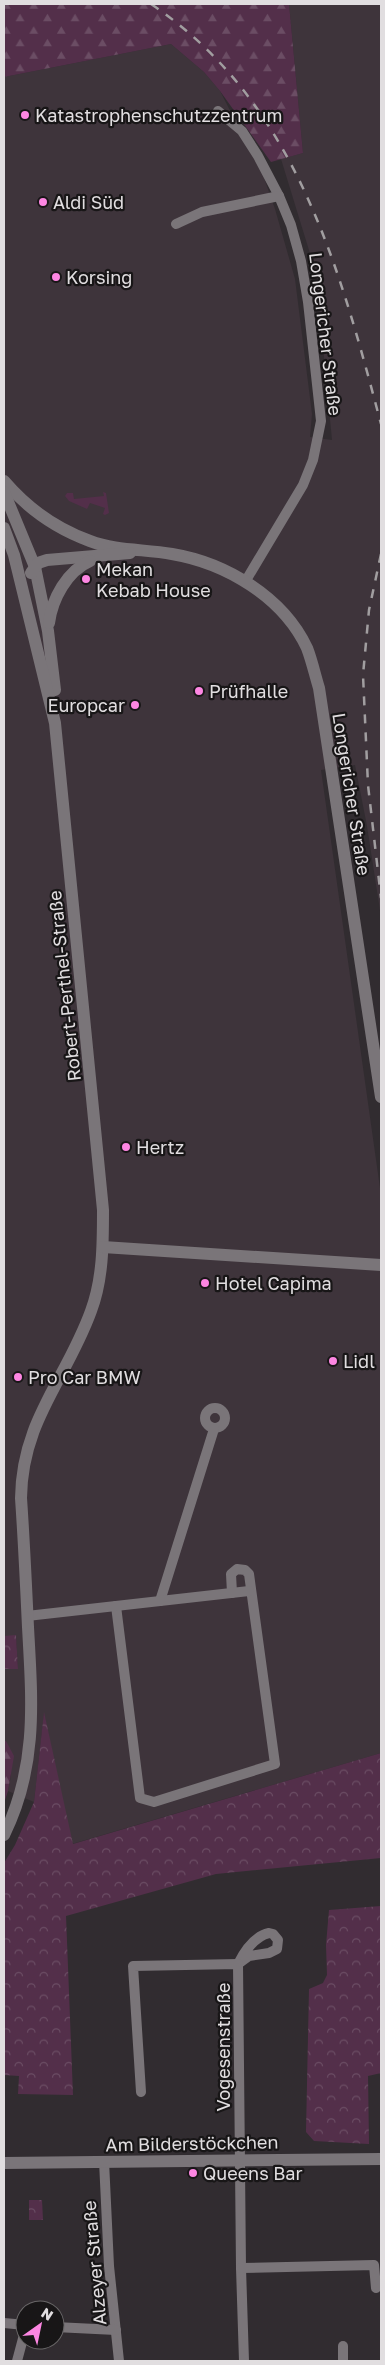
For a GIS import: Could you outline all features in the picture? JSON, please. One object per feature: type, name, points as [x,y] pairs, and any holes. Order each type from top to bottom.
[{"type":"street","name":"Longericher Straße","points":[[218,111],[242,131],[258,156],[280,196],[302,261],[321,421],[313,460],[303,484],[245,582]]},
{"type":"street","points":[[176,224],[202,212],[280,196]]},
{"type":"street","name":"Longericher Straße","points":[[4,481],[17,496],[49,521],[91,542],[147,552],[172,554],[224,569],[269,599],[290,620],[306,648],[313,667],[320,698],[381,1097]]},
{"type":"street","name":"Robert-Perthel-Straße","points":[[4,492],[35,568],[48,631],[55,689],[55,723],[103,1210],[103,1247],[97,1291],[90,1313],[71,1356],[37,1419],[25,1460],[21,1498],[31,1734],[25,1779],[4,1835]]},
{"type":"street","name":"Robert-Perthel-Straße","points":[[4,528],[14,555],[55,723]]},
{"type":"street","name":"Longericher Straße","points":[[35,568],[147,552]]},
{"type":"street","points":[[14,555],[24,565],[35,568],[26,581],[24,595]]},
{"type":"street","points":[[48,631],[49,617],[58,592],[74,574],[96,558]]},
{"type":"street","points":[[103,1247],[381,1265]]},
{"type":"street","points":[[160,1601],[214,1428]]},
{"type":"street","points":[[116,1606],[140,1798],[154,1802],[275,1764],[249,1574],[244,1570],[237,1569],[230,1577],[232,1593]]},
{"type":"street","points":[[27,1616],[250,1591]]},
{"type":"street","name":"Vogesenstraße","points":[[141,2092],[133,1966],[238,1964],[241,2268],[244,2361]]},
{"type":"street","name":"Am Bilderstöckchen","points":[[4,2163],[381,2158]]},
{"type":"street","name":"Alzeyer Straße","points":[[104,2161],[109,2266],[119,2361]]},
{"type":"street","points":[[241,2268],[374,2265],[376,2288]]},
{"type":"street","points":[[65,2327],[116,2330]]},
{"type":"street","points":[[343,2346],[343,2361]]},
{"type":"shaded area","points":[[289,4],[381,4],[381,917],[367,826],[355,765],[321,770],[381,1195],[381,1753],[72,1844],[44,1714],[34,1802],[8,1791],[11,1775],[6,1741],[4,1741],[4,1669],[18,1669],[16,1636],[4,1636],[4,77],[171,44],[204,72],[220,91],[263,175],[275,209],[295,279],[312,414],[310,437],[332,440],[316,273],[281,159],[303,153]]},
{"type":"green space","points":[[4,4],[289,4],[303,153],[271,162],[204,72],[171,44],[4,77]]},
{"type":"green space","points":[[103,492],[106,493],[109,513],[105,515],[103,514],[105,508],[90,503],[87,509],[69,501],[65,496],[67,493],[73,493],[74,499],[104,496]]},
{"type":"green space","points":[[16,1635],[18,1669],[4,1669],[4,1636]]},
{"type":"green space","points":[[44,1712],[73,1844],[381,1753],[381,1858],[216,1874],[66,1916],[73,2095],[18,2094],[19,2076],[4,2075],[4,1863],[15,1845],[34,1802]]},
{"type":"green space","points":[[4,1741],[6,1741],[14,1756],[4,1803]]},
{"type":"green space","points":[[381,1906],[381,2073],[368,2076],[369,2144],[314,2141],[306,2132],[309,1989],[323,1983],[327,1975],[326,1945],[329,1910]]},
{"type":"green space","points":[[29,2200],[42,2200],[43,2220],[29,2220]]},
{"type":"railway","points":[[151,4],[201,43],[242,88],[276,138],[304,191],[328,247],[348,305],[381,424]]},
{"type":"railway","points":[[381,554],[369,610],[363,675],[368,785],[381,898]]},
{"type":"place","name":"Katastrophenschutzzentrum","points":[[25,115]]},
{"type":"place","name":"Aldi Süd","points":[[43,202]]},
{"type":"place","name":"Korsing","points":[[56,277]]},
{"type":"place","name":"Mekan Kebab House","points":[[86,579]]},
{"type":"place","name":"Prüfhalle","points":[[199,691]]},
{"type":"place","name":"Europcar","points":[[135,705]]},
{"type":"place","name":"Hertz","points":[[126,1147]]},
{"type":"place","name":"Hotel Capima","points":[[205,1283]]},
{"type":"place","name":"Lidl","points":[[333,1361]]},
{"type":"place","name":"Pro Car BMW","points":[[18,1377]]},
{"type":"place","name":"Queens Bar","points":[[193,2173]]}]
